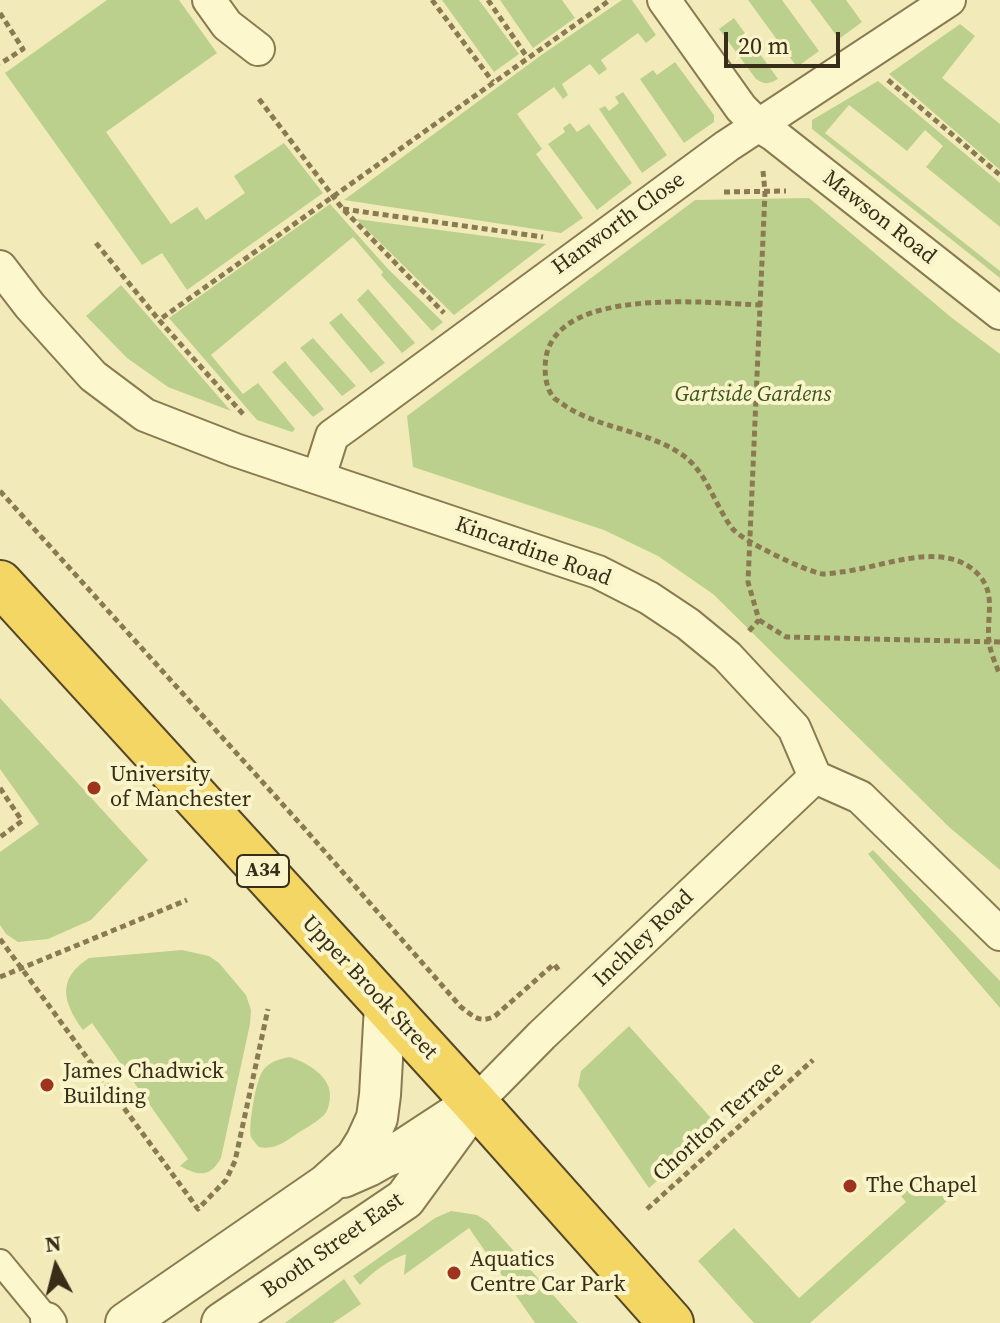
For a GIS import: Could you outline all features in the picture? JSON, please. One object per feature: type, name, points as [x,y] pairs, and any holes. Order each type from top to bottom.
[{"type":"highway","name":"Upper Brook Street","points":[[0,583],[475,1103],[671,1323]]},
{"type":"street","points":[[209,0],[227,25],[258,49]]},
{"type":"street","name":"Mawson Road","points":[[664,0],[741,108],[758,125],[1000,313]]},
{"type":"street","name":"Hanworth Close","points":[[319,477],[332,436],[758,125],[949,0]]},
{"type":"street","name":"Kincardine Road","points":[[0,267],[30,306],[93,376],[145,415],[235,450],[598,572],[649,598],[688,624],[727,656],[794,728],[815,777]]},
{"type":"street","points":[[815,777],[860,797],[1000,934]]},
{"type":"street","name":"Inchley Road","points":[[475,1103],[542,1035],[815,777]]},
{"type":"street","name":"Booth Street East","points":[[126,1323],[326,1185],[356,1158],[377,1118],[385,1006]]},
{"type":"street","name":"Booth Street East","points":[[326,1185],[403,1150],[475,1103]]},
{"type":"street","name":"Booth Street East","points":[[222,1323],[405,1199],[475,1103]]},
{"type":"street","points":[[0,1262],[49,1321]]},
{"type":"path","points":[[432,0],[493,82]]},
{"type":"path","points":[[488,0],[527,57]]},
{"type":"path","points":[[159,320],[610,0]]},
{"type":"path","points":[[0,13],[23,49],[0,64]]},
{"type":"path","points":[[885,78],[1000,175]]},
{"type":"path","points":[[259,99],[332,197],[453,322]]},
{"type":"path","points":[[763,167],[761,305],[748,582],[759,620],[786,637],[1000,642]]},
{"type":"path","points":[[719,192],[795,191]]},
{"type":"path","points":[[342,208],[548,237]]},
{"type":"path","points":[[96,243],[249,422]]},
{"type":"path","points":[[761,305],[660,302],[627,304],[597,311],[573,321],[555,338],[547,353],[545,370],[548,387],[554,398],[579,415],[683,454],[697,468],[734,532],[783,560],[822,574],[927,556],[949,559],[970,568],[985,584],[991,601],[989,642],[1000,675]]},
{"type":"path","points":[[0,491],[461,1007],[477,1019],[487,1020],[554,964]]},
{"type":"path","points":[[727,656],[759,620]]},
{"type":"path","points":[[0,788],[22,821],[0,837]]},
{"type":"path","points":[[0,977],[187,900]]},
{"type":"path","points":[[0,939],[198,1209],[226,1180],[235,1161],[268,1009]]},
{"type":"path","name":"Chorlton Terrace","points":[[647,1209],[813,1060]]},
{"type":"green space","points":[[107,0],[179,0],[217,53],[106,132],[171,224],[197,207],[206,220],[245,193],[234,176],[284,143],[323,193],[187,290],[162,253],[142,265],[5,73]]},
{"type":"green space","points":[[442,0],[479,0],[519,54],[494,72]]},
{"type":"green space","points":[[500,0],[562,0],[575,18],[533,48]]},
{"type":"green space","points":[[622,0],[632,0],[656,35],[646,43],[638,33],[601,60],[607,69],[599,75],[590,64],[562,84],[568,95],[563,99],[554,87],[517,114],[542,149],[536,154],[583,218],[561,233],[344,200],[540,56]]},
{"type":"green space","points":[[748,0],[782,0],[819,51],[797,67]]},
{"type":"green space","points":[[810,0],[846,0],[862,22],[839,39]]},
{"type":"green space","points":[[734,18],[778,79],[767,83],[756,79],[719,29]]},
{"type":"green space","points":[[960,24],[975,36],[942,78],[1000,124],[1000,170],[889,74]]},
{"type":"green space","points":[[675,62],[714,115],[714,122],[684,143],[640,79],[653,70],[657,75]]},
{"type":"green space","points":[[878,81],[1000,183],[1000,227],[926,167],[943,146],[925,130],[907,151],[849,105],[825,133],[1000,271],[1000,278],[812,129],[812,120]]},
{"type":"green space","points":[[623,92],[667,155],[642,173],[599,109],[605,106],[609,111],[619,103],[615,97]]},
{"type":"green space","points":[[570,123],[577,132],[589,124],[632,183],[597,210],[548,144],[565,132],[563,128]]},
{"type":"green space","name":"Gartside Gardens","points":[[809,198],[952,318],[1000,354],[1000,870],[949,827],[713,594],[658,556],[604,530],[413,467],[407,416],[695,200]]},
{"type":"green space","points":[[330,204],[388,269],[443,322],[432,331],[381,275],[383,272],[353,237],[211,355],[243,394],[258,383],[295,429],[292,432],[257,420],[169,318]]},
{"type":"green space","points":[[356,219],[546,244],[454,315]]},
{"type":"green space","points":[[121,285],[231,411],[168,387],[127,358],[86,316]]},
{"type":"green space","points":[[368,289],[415,343],[402,353],[357,300]]},
{"type":"green space","points":[[341,313],[385,363],[371,373],[329,323]]},
{"type":"green space","points":[[313,338],[356,386],[342,396],[300,348]]},
{"type":"green space","points":[[285,361],[324,409],[313,417],[272,372]]},
{"type":"green space","points":[[0,698],[148,860],[91,920],[48,939],[18,942],[6,934],[0,925],[0,852],[39,824],[0,769]]},
{"type":"green space","points":[[873,850],[1000,981],[1000,1008],[868,854]]},
{"type":"green space","points":[[182,950],[209,956],[219,963],[246,995],[251,1010],[221,1158],[212,1169],[203,1173],[180,1166],[188,1159],[92,1023],[83,1030],[71,1010],[66,992],[71,974],[89,958]]},
{"type":"green space","points":[[629,1026],[719,1127],[649,1188],[578,1086],[581,1071]]},
{"type":"green space","points":[[290,1057],[313,1068],[325,1080],[330,1095],[328,1108],[318,1120],[284,1142],[259,1147],[250,1131],[260,1077],[271,1063]]},
{"type":"green space","points":[[923,1175],[947,1201],[810,1323],[754,1323],[698,1261],[734,1228],[799,1298],[906,1202],[901,1196]]},
{"type":"green space","points":[[451,1211],[477,1215],[488,1222],[578,1323],[535,1323],[469,1228],[404,1275],[406,1254],[381,1267],[360,1285],[353,1276],[435,1218]]},
{"type":"green space","points":[[344,1279],[361,1304],[333,1323],[285,1323]]},
{"type":"place","name":"University of Manchester","points":[[94,788]]},
{"type":"place","name":"James Chadwick Building","points":[[47,1085]]},
{"type":"place","name":"The Chapel","points":[[850,1186]]},
{"type":"place","name":"Aquatics Centre Car Park","points":[[454,1273]]}]
